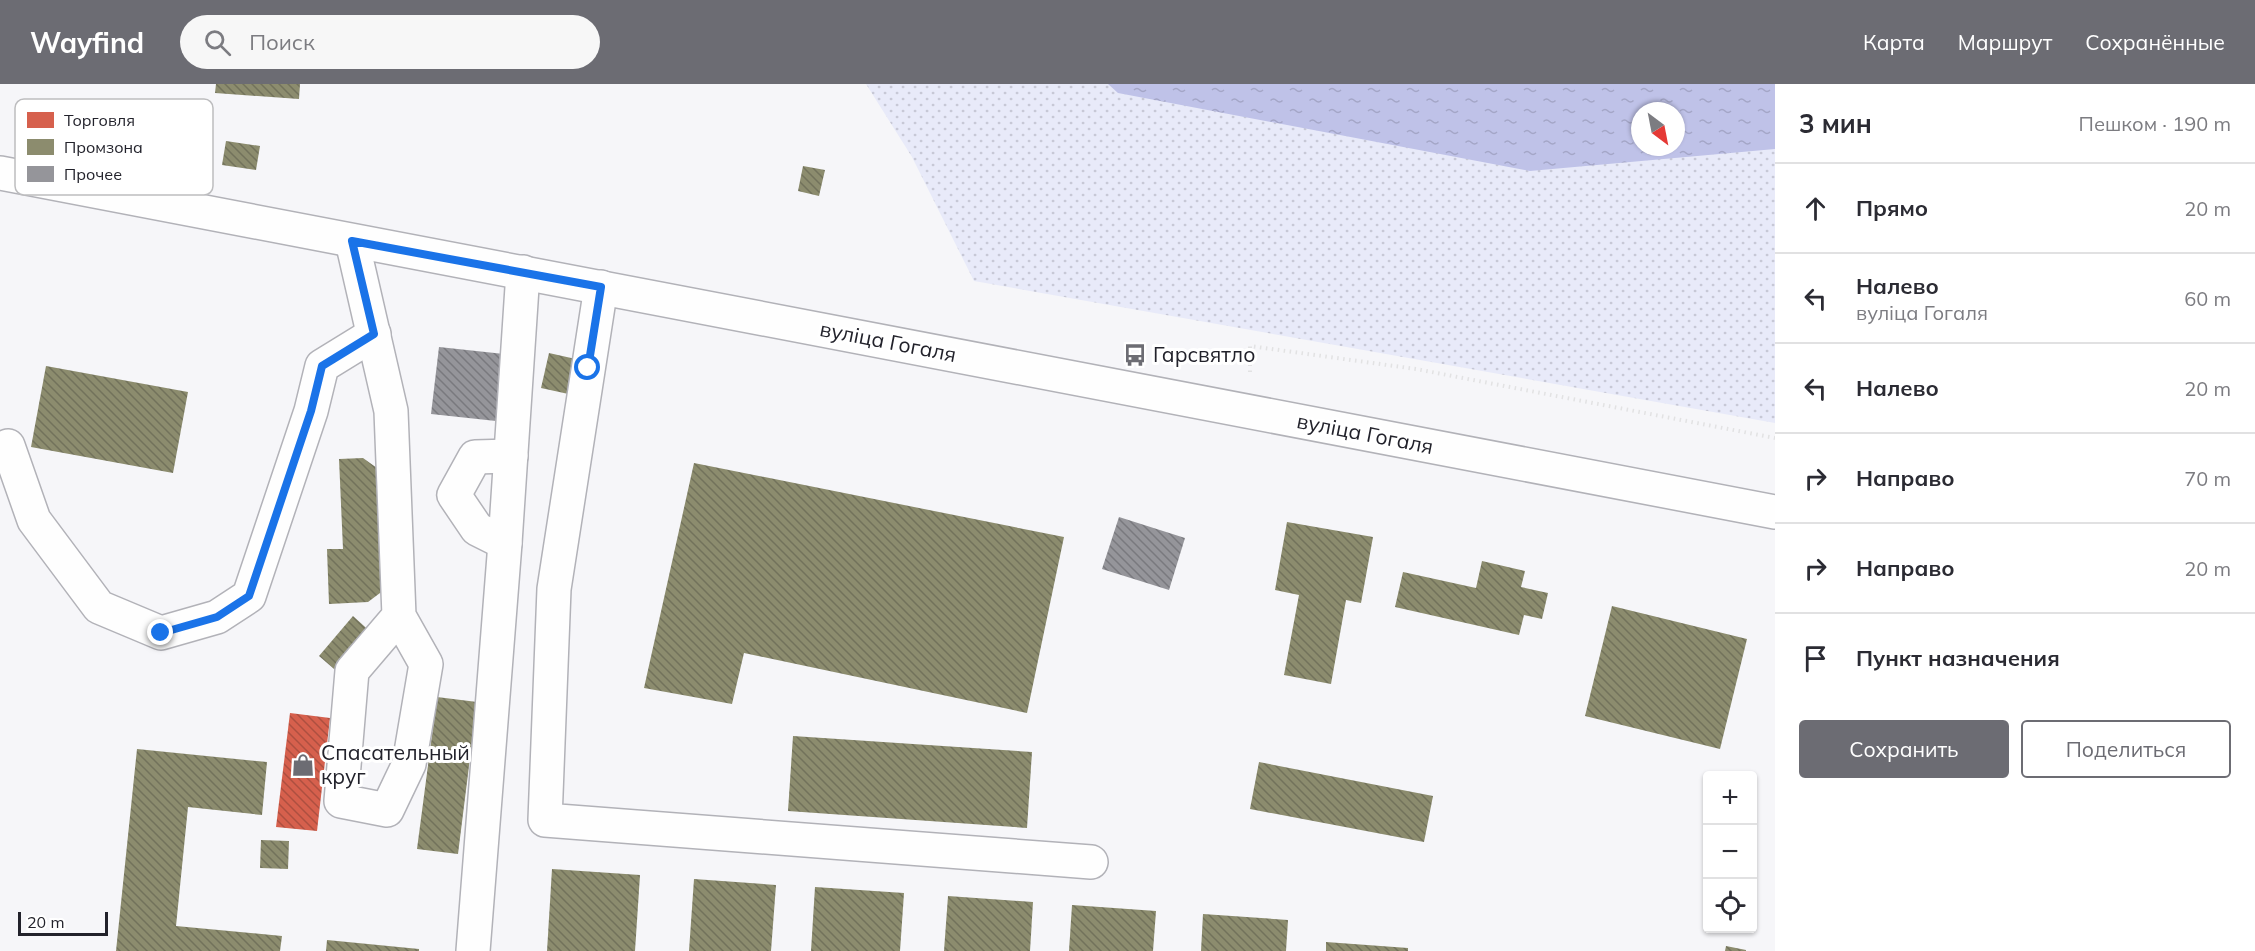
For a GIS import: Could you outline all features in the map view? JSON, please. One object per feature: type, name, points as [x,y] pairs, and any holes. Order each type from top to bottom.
[{"type":"main road","name":"вуліца Гогаля","points":[[0,173],[15,176]]},
{"type":"main road","name":"вуліца Гогаля","points":[[114,195],[1775,512]]},
{"type":"main road","points":[[352,241],[391,411],[399,616],[426,664],[409,764],[387,810],[341,801],[352,671],[399,616]]},
{"type":"main road","points":[[473,951],[505,543],[523,272]]},
{"type":"main road","points":[[601,287],[554,588],[545,820],[1090,862]]},
{"type":"main road","points":[[8,446],[34,520],[99,607],[161,633],[217,617],[249,596],[311,411],[322,366],[374,334]]},
{"type":"main road","points":[[505,543],[477,529],[454,495],[475,457],[511,456]]},
{"type":"path","points":[[1250,372],[1250,346],[1416,369],[1775,438]]},
{"type":"shaded area","points":[[866,84],[1775,84],[1775,423],[974,281],[912,157]]},
{"type":"water","points":[[1108,84],[1775,84],[1775,149],[1530,171],[1118,93]]},
{"type":"building: Торговля","points":[[290,713],[330,718],[317,831],[276,827]]},
{"type":"building: Промзона","points":[[216,84],[300,84],[299,99],[215,93]]},
{"type":"building: Промзона","points":[[226,141],[260,146],[256,170],[222,165]]},
{"type":"building: Промзона","points":[[803,166],[825,170],[819,196],[798,191]]},
{"type":"building: Промзона","points":[[549,353],[580,360],[573,395],[541,388]]},
{"type":"building: Промзона","points":[[46,366],[188,392],[173,473],[31,447]]},
{"type":"building: Промзона","points":[[363,458],[384,473],[388,587],[368,602],[329,604],[327,549],[343,549],[339,459]]},
{"type":"building: Промзона","points":[[694,463],[1064,537],[1027,713],[744,653],[732,704],[644,688]]},
{"type":"building: Промзона","points":[[1287,522],[1373,537],[1361,603],[1346,600],[1331,684],[1284,675],[1299,595],[1275,590]]},
{"type":"building: Промзона","points":[[1482,561],[1525,571],[1521,587],[1548,593],[1542,619],[1524,615],[1519,635],[1395,607],[1403,572],[1476,588]]},
{"type":"building: Промзона","points":[[1612,606],[1747,639],[1720,749],[1585,716]]},
{"type":"building: Промзона","points":[[353,616],[375,636],[341,675],[319,656]]},
{"type":"building: Промзона","points":[[437,697],[477,702],[458,854],[417,849]]},
{"type":"building: Промзона","points":[[793,736],[1032,752],[1027,828],[788,811]]},
{"type":"building: Промзона","points":[[137,749],[267,762],[262,815],[188,807],[176,926],[282,936],[280,951],[116,951]]},
{"type":"building: Промзона","points":[[1259,762],[1433,796],[1424,842],[1250,809]]},
{"type":"building: Промзона","points":[[261,840],[289,841],[288,869],[260,868]]},
{"type":"building: Промзона","points":[[552,869],[640,875],[635,951],[547,951]]},
{"type":"building: Промзона","points":[[694,879],[776,885],[771,951],[689,951]]},
{"type":"building: Промзона","points":[[815,887],[904,893],[900,951],[811,951]]},
{"type":"building: Промзона","points":[[948,896],[1033,902],[1030,951],[944,951]]},
{"type":"building: Промзона","points":[[1072,905],[1156,911],[1153,951],[1069,951]]},
{"type":"building: Промзона","points":[[1203,914],[1288,920],[1286,951],[1201,951]]},
{"type":"building: Промзона","points":[[327,940],[419,949],[419,951],[326,951]]},
{"type":"building: Промзона","points":[[1326,942],[1408,948],[1408,951],[1326,951]]},
{"type":"building: Промзона","points":[[1726,946],[1746,950],[1746,951],[1725,951]]},
{"type":"building: Прочее","points":[[439,347],[504,354],[496,421],[431,414]]},
{"type":"building: Прочее","points":[[1119,517],[1185,538],[1169,590],[1102,569]]},
{"type":"place","name":"Гарсвятло","points":[[1135,355]]},
{"type":"place","name":"Спасательный круг","points":[[303,765]]},
{"type":"route","points":[[161,633],[217,617],[249,596],[311,411],[322,366],[374,334],[352,241],[601,287],[588,368]]}]
